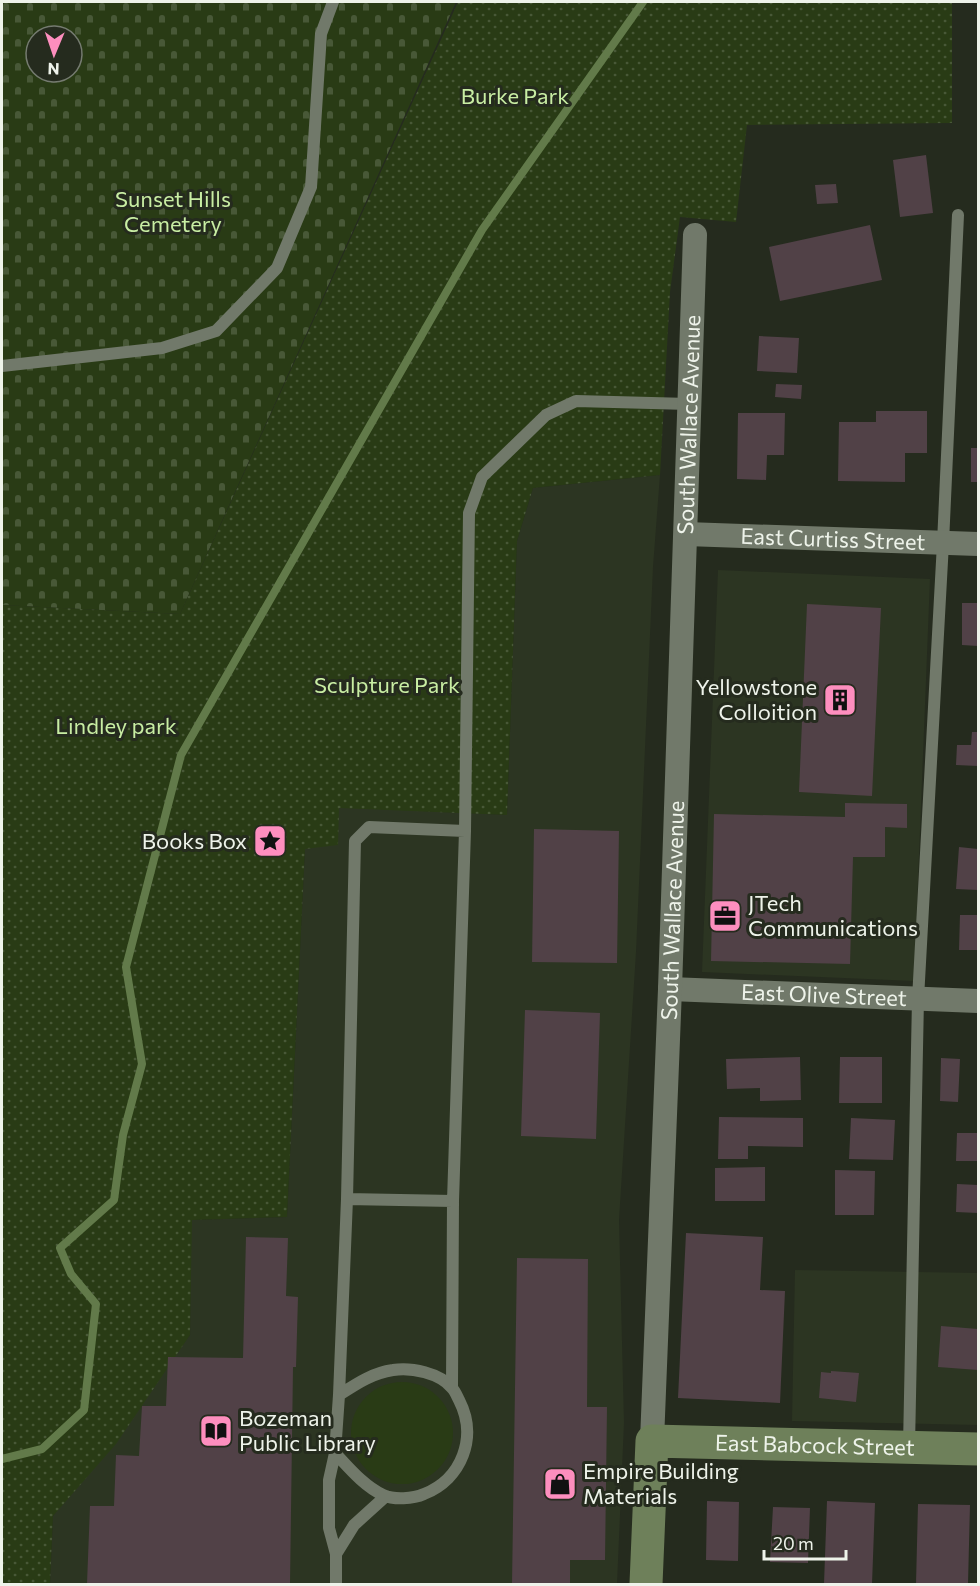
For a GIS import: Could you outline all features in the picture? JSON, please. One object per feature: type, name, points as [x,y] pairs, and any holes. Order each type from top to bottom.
[{"type":"street","name":"South Wallace Avenue","points":[[646,1584],[670,989],[695,235]]},
{"type":"street","name":"East Curtiss Street","points":[[686,534],[978,544]]},
{"type":"street","name":"East Olive Street","points":[[670,989],[978,1001]]},
{"type":"street","name":"East Babcock Street","points":[[652,1441],[978,1449]]},
{"type":"lane","points":[[2,366],[162,348],[216,331],[277,268],[311,186],[321,34],[333,2]]},
{"type":"lane","points":[[909,1447],[918,999],[958,215]]},
{"type":"lane","points":[[335,1454],[366,1485],[386,1496],[403,1498],[419,1496],[436,1490],[460,1464],[467,1445],[465,1411],[452,1387],[453,1201],[465,831],[469,513],[482,477],[546,416],[576,401],[689,404]]},
{"type":"lane","points":[[336,1584],[336,1554],[329,1528],[329,1480],[335,1454],[339,1395],[347,1199],[355,841],[369,827],[465,831]]},
{"type":"lane","points":[[347,1199],[453,1201]]},
{"type":"lane","points":[[339,1395],[372,1376],[393,1370],[416,1370],[436,1377],[452,1387]]},
{"type":"lane","points":[[336,1554],[354,1525],[386,1496]]},
{"type":"shaded area","points":[[660,475],[653,567],[636,952],[619,1220],[624,1423],[617,1584],[50,1584],[53,1516],[190,1335],[191,1220],[287,1217],[305,848],[339,807],[507,815],[517,541],[533,488]]},
{"type":"shaded area","points":[[718,570],[930,579],[914,981],[702,972]]},
{"type":"shaded area","points":[[795,1270],[978,1273],[978,1425],[792,1421]]},
{"type":"green space","name":"Sunset Hills Cemetery","points":[[2,2],[456,2],[180,614],[2,605]]},
{"type":"green space","points":[[458,2],[952,2],[952,123],[747,125],[736,222],[680,217],[670,292],[660,475],[533,488],[517,541],[507,815],[339,808],[338,845],[305,849],[287,1217],[192,1220],[190,1335],[116,1444],[53,1516],[50,1584],[2,1584],[2,605],[180,614]]},
{"type":"green space","points":[[402,1382],[421,1386],[438,1397],[449,1414],[453,1433],[449,1452],[438,1469],[421,1480],[402,1484],[383,1480],[366,1469],[355,1452],[351,1433],[355,1414],[366,1397],[383,1386]]},
{"type":"building","points":[[926,155],[933,213],[900,217],[893,160]]},
{"type":"building","points":[[836,184],[838,203],[817,204],[815,185]]},
{"type":"building","points":[[870,225],[882,280],[780,301],[769,247]]},
{"type":"building","points":[[759,336],[799,338],[797,373],[757,371]]},
{"type":"building","points":[[776,384],[802,385],[801,399],[775,397]]},
{"type":"building","points":[[876,411],[927,411],[927,453],[905,453],[905,482],[838,481],[839,422],[876,422]]},
{"type":"building","points":[[738,413],[785,413],[784,455],[767,455],[766,480],[737,479]]},
{"type":"building","points":[[971,448],[978,448],[978,482],[971,482]]},
{"type":"building","points":[[962,603],[978,603],[978,646],[962,645]]},
{"type":"building","name":"Yellowstone Colloition","points":[[807,604],[881,608],[872,796],[799,792]]},
{"type":"building","points":[[972,732],[978,732],[978,766],[956,765],[957,745],[971,745]]},
{"type":"building","points":[[845,803],[907,804],[907,828],[885,827],[885,857],[853,857],[850,964],[711,961],[714,814],[845,817]]},
{"type":"building","points":[[534,829],[619,831],[617,963],[532,962]]},
{"type":"building","points":[[959,847],[978,849],[978,890],[956,889]]},
{"type":"building","points":[[960,915],[978,915],[978,950],[959,950]]},
{"type":"building","points":[[525,1010],[600,1013],[596,1139],[521,1136]]},
{"type":"building","points":[[800,1057],[801,1100],[760,1101],[760,1088],[727,1089],[726,1059]]},
{"type":"building","points":[[840,1057],[882,1057],[882,1103],[839,1103]]},
{"type":"building","points":[[941,1058],[960,1059],[958,1102],[940,1101]]},
{"type":"building","points":[[719,1117],[803,1118],[803,1147],[748,1146],[748,1159],[718,1159]]},
{"type":"building","points":[[851,1118],[895,1120],[893,1160],[849,1159]]},
{"type":"building","points":[[957,1133],[978,1133],[978,1161],[956,1161]]},
{"type":"building","points":[[765,1167],[765,1201],[715,1201],[715,1168]]},
{"type":"building","points":[[835,1170],[875,1171],[874,1215],[835,1215]]},
{"type":"building","points":[[957,1184],[978,1185],[978,1213],[956,1212]]},
{"type":"building","points":[[686,1233],[763,1237],[760,1290],[785,1291],[780,1403],[678,1398]]},
{"type":"building","name":"Bozeman Public Library","points":[[246,1237],[288,1238],[286,1296],[298,1297],[296,1367],[293,1367],[290,1584],[87,1584],[90,1506],[114,1506],[116,1455],[139,1456],[142,1406],[166,1406],[168,1357],[243,1358]]},
{"type":"building","name":"Empire Building Materials","points":[[517,1258],[588,1259],[587,1407],[607,1407],[605,1560],[570,1560],[570,1584],[512,1584]]},
{"type":"building","points":[[941,1326],[978,1329],[978,1370],[938,1367]]},
{"type":"building","points":[[831,1371],[859,1373],[856,1402],[819,1398],[821,1372],[831,1373]]},
{"type":"building","points":[[707,1501],[739,1502],[738,1561],[706,1560]]},
{"type":"building","points":[[827,1501],[875,1503],[872,1584],[824,1584]]},
{"type":"building","points":[[918,1504],[970,1505],[968,1584],[916,1584]]},
{"type":"building","points":[[773,1507],[810,1508],[808,1563],[770,1562]]},
{"type":"waterway","points":[[2,1459],[42,1449],[84,1410],[96,1304],[71,1274],[60,1248],[114,1200],[123,1135],[142,1064],[126,967],[181,755],[482,230],[643,2]]},
{"type":"place","name":"Yellowstone Colloition","points":[[840,700]]},
{"type":"place","name":"Books Box","points":[[270,841]]},
{"type":"place","name":"JTech Communications","points":[[725,916]]},
{"type":"place","name":"Bozeman Public Library","points":[[216,1431]]},
{"type":"place","name":"Empire Building Materials","points":[[560,1484]]},
{"type":"park label","name":"Burke Park","points":[[515,96]]},
{"type":"park label","name":"Sculpture Park","points":[[387,685]]},
{"type":"park label","name":"Lindley park","points":[[116,726]]}]
